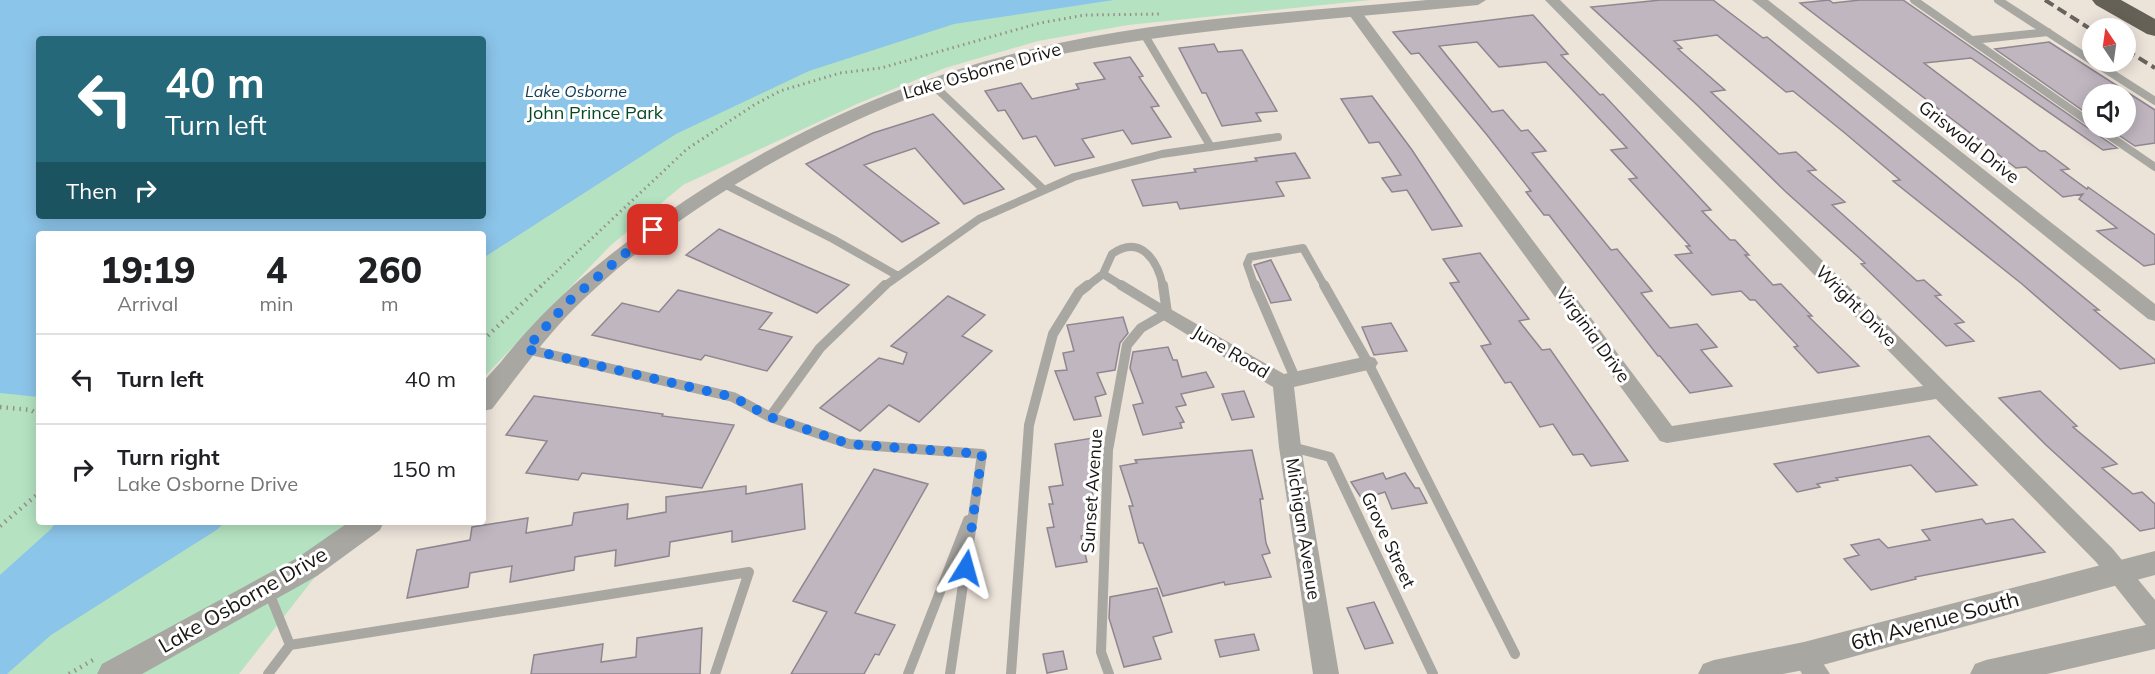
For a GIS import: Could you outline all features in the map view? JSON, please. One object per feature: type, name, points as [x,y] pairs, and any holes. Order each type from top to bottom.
[{"type":"highway","points":[[2104,0],[2155,30]]},
{"type":"street","name":"Lake Osborne Drive","points":[[486,398],[568,302],[670,217],[721,182],[803,137],[861,110],[931,83],[1051,50],[1144,34],[1478,0]]},
{"type":"street","name":"Wright Drive","points":[[1552,0],[2119,572],[2155,618]]},
{"type":"street","name":"Griswold Drive","points":[[1759,0],[2155,314]]},
{"type":"street","name":"Virginia Drive","points":[[1355,13],[1667,435],[1940,391]]},
{"type":"street","name":"June Road","points":[[1167,313],[1289,380],[1368,363]]},
{"type":"street","name":"Michigan Avenue","points":[[1289,380],[1290,447],[1326,674]]},
{"type":"street","name":"Lake Osborne Drive","points":[[113,674],[307,567],[366,525]]},
{"type":"street","name":"6th Avenue South","points":[[1714,674],[1811,665],[2155,563]]},
{"type":"street","points":[[1986,674],[2155,636]]},
{"type":"lane","points":[[1914,0],[2082,117]]},
{"type":"lane","points":[[1998,0],[2082,54]]},
{"type":"lane","points":[[1973,40],[2048,32]]},
{"type":"lane","points":[[1144,34],[1211,147]]},
{"type":"lane","points":[[2110,72],[2155,101]]},
{"type":"lane","points":[[931,83],[1044,190]]},
{"type":"lane","points":[[770,417],[820,348],[882,287],[979,219],[1074,177],[1162,154],[1278,137]]},
{"type":"lane","points":[[2113,138],[2155,167]]},
{"type":"lane","points":[[2142,158],[2155,156]]},
{"type":"lane","points":[[721,182],[833,239],[898,276]]},
{"type":"lane","points":[[1011,674],[1029,425],[1053,334],[1080,292],[1102,274],[1107,258],[1114,251],[1132,248],[1144,249],[1152,254],[1158,265],[1167,313]]},
{"type":"lane","points":[[1289,380],[1281,343],[1259,300],[1248,259],[1303,248],[1368,363],[1515,654]]},
{"type":"lane","points":[[1102,274],[1167,313]]},
{"type":"lane","name":"Sunset Avenue","points":[[1109,674],[1101,652],[1108,450],[1127,345],[1141,328],[1167,313]]},
{"type":"lane","points":[[526,349],[733,397],[770,417],[849,444],[982,454],[950,674]]},
{"type":"lane","name":"Grove Street","points":[[1290,447],[1330,457],[1433,674]]},
{"type":"lane","points":[[908,674],[975,504]]},
{"type":"lane","points":[[268,674],[290,645],[749,572],[716,674]]},
{"type":"lane","points":[[267,589],[290,645]]},
{"type":"path","points":[[0,407],[31,410],[36,413]]},
{"type":"path","points":[[0,526],[36,496]]},
{"type":"green space","name":"John Prince Park","points":[[0,0],[1371,0],[1128,25],[1038,41],[945,68],[857,104],[683,185],[610,246],[486,375],[486,231],[36,231],[36,525],[356,525],[239,674],[0,674]]},
{"type":"water","name":"Lake Osborne","points":[[0,0],[1114,0],[954,24],[809,71],[676,134],[486,256],[486,231],[36,231],[36,397],[0,393]]},
{"type":"water","points":[[54,525],[221,525],[51,635],[7,674],[0,674],[0,575]]},
{"type":"building","points":[[1661,0],[1713,0],[1763,38],[1767,37],[2099,310],[2094,310],[2155,360],[2155,363],[2120,369],[2022,284],[1893,181],[1900,180],[1846,134],[1793,91],[1786,92],[1717,35],[1674,41],[1682,48],[1678,49],[1725,90],[1711,92],[1779,154],[1796,152],[1816,170],[1808,171],[1845,202],[1832,205],[1917,281],[1924,280],[1941,295],[1935,296],[1964,322],[1955,324],[1974,341],[1946,346],[1861,264],[1865,263],[1786,192],[1695,103],[1591,7]]},
{"type":"building","points":[[1829,0],[1833,3],[1860,0],[1903,0],[2082,124],[2082,135],[1971,58],[1924,63],[2040,151],[2045,151],[2069,169],[2061,170],[2155,235],[2155,264],[2144,266],[2097,231],[2117,228],[2079,199],[2083,194],[2063,197],[2026,167],[2016,168],[1800,3]]},
{"type":"building","points":[[1533,15],[1568,54],[1561,55],[1600,95],[1603,94],[1711,210],[1702,211],[1730,240],[1735,240],[1749,255],[1745,255],[1773,285],[1781,284],[1812,316],[1808,316],[1859,366],[1818,373],[1794,347],[1798,346],[1755,300],[1750,300],[1741,291],[1712,295],[1675,255],[1692,253],[1686,246],[1690,246],[1629,179],[1637,178],[1611,150],[1627,148],[1546,62],[1499,67],[1477,42],[1439,46],[1492,112],[1503,110],[1521,131],[1528,130],[1546,151],[1532,153],[1611,250],[1617,249],[1652,291],[1641,293],[1670,328],[1697,324],[1717,347],[1701,350],[1732,386],[1690,393],[1658,356],[1549,215],[1544,215],[1526,192],[1531,191],[1487,135],[1419,53],[1411,54],[1393,32]]},
{"type":"building","points":[[2049,42],[2082,63],[2082,72],[2096,72],[2114,84],[2082,84],[2082,110],[1995,49]]},
{"type":"building","points":[[1214,44],[1218,52],[1242,50],[1277,111],[1256,113],[1261,121],[1222,126],[1206,93],[1202,93],[1179,48]]},
{"type":"building","points":[[1130,57],[1143,76],[1139,77],[1159,106],[1151,107],[1171,137],[1132,144],[1123,130],[1082,139],[1094,157],[1055,166],[1036,136],[1023,139],[1005,110],[998,111],[985,91],[1021,83],[1032,99],[1079,89],[1076,84],[1105,79],[1094,63]]},
{"type":"building","points":[[1372,96],[1412,150],[1462,226],[1432,230],[1407,190],[1392,192],[1382,178],[1401,175],[1379,142],[1369,143],[1341,99]]},
{"type":"building","points":[[2136,98],[2155,110],[2155,143],[2135,146],[2123,138],[2136,138]]},
{"type":"building","points":[[933,114],[1004,189],[964,204],[915,148],[864,165],[939,223],[902,242],[806,164],[873,133]]},
{"type":"building","points":[[2086,138],[2103,138],[2117,148],[2103,150]]},
{"type":"building","points":[[1295,153],[1310,178],[1276,182],[1284,196],[1180,209],[1177,202],[1143,206],[1132,180],[1196,172],[1194,169],[1257,161],[1255,158]]},
{"type":"building","points":[[719,229],[849,285],[817,313],[686,255]]},
{"type":"building","points":[[1480,253],[1529,319],[1519,321],[1542,350],[1550,349],[1628,461],[1591,466],[1583,454],[1573,455],[1553,424],[1540,427],[1511,382],[1505,383],[1481,346],[1491,344],[1450,283],[1459,282],[1443,259]]},
{"type":"building","points":[[1271,260],[1291,300],[1271,303],[1254,265]]},
{"type":"building","points":[[678,290],[772,313],[759,329],[792,337],[767,371],[705,355],[701,360],[592,335],[622,303],[659,312]]},
{"type":"building","points":[[948,296],[985,315],[962,336],[992,351],[919,422],[889,405],[860,431],[820,408],[879,358],[903,364],[907,353],[891,346]]},
{"type":"building","points":[[1123,317],[1128,333],[1120,343],[1115,370],[1097,373],[1106,394],[1095,397],[1101,416],[1074,420],[1055,371],[1067,370],[1063,353],[1074,351],[1067,325]]},
{"type":"building","points":[[1391,323],[1407,351],[1374,355],[1362,327]]},
{"type":"building","points":[[1168,347],[1173,360],[1177,360],[1182,377],[1206,372],[1214,387],[1181,394],[1186,405],[1176,407],[1184,422],[1180,423],[1182,428],[1143,435],[1133,405],[1143,403],[1130,368],[1133,352]]},
{"type":"building","points":[[1244,391],[1254,417],[1232,420],[1222,394]]},
{"type":"building","points":[[2040,391],[2077,426],[2073,427],[2117,464],[2102,468],[2133,494],[2142,492],[2155,504],[2155,528],[2140,531],[2046,445],[1999,398]]},
{"type":"building","points":[[534,396],[734,425],[702,488],[582,473],[578,480],[526,473],[547,441],[506,435]]},
{"type":"building","points":[[1929,436],[1977,485],[1936,492],[1911,465],[1836,478],[1838,480],[1817,484],[1820,487],[1797,492],[1774,464]]},
{"type":"building","points":[[1093,438],[1100,473],[1088,475],[1098,515],[1090,516],[1094,533],[1081,536],[1087,562],[1056,567],[1047,528],[1054,527],[1049,504],[1053,504],[1049,487],[1063,485],[1055,444]]},
{"type":"building","points":[[1252,450],[1263,499],[1260,499],[1266,543],[1270,553],[1262,555],[1271,577],[1225,585],[1224,582],[1163,596],[1143,543],[1139,543],[1129,506],[1133,506],[1120,466],[1137,463],[1135,460]]},
{"type":"building","points":[[874,469],[928,484],[855,613],[895,625],[879,655],[875,654],[864,674],[791,674],[827,612],[793,601]]},
{"type":"building","points":[[1383,473],[1386,479],[1405,473],[1415,488],[1419,488],[1427,503],[1392,509],[1385,492],[1362,499],[1351,482]]},
{"type":"building","points":[[802,484],[805,529],[732,542],[732,531],[670,542],[669,556],[615,566],[616,550],[575,557],[574,570],[510,582],[512,566],[470,573],[468,587],[407,598],[417,550],[470,540],[472,527],[528,518],[526,533],[572,525],[574,513],[628,504],[627,519],[666,512],[666,497],[746,486],[746,494]]},
{"type":"building","points":[[1982,519],[1986,524],[2013,519],[2045,552],[1915,577],[1916,579],[1871,590],[1844,559],[1859,555],[1851,545],[1879,539],[1888,548],[1930,540],[1922,530]]},
{"type":"building","points":[[1157,588],[1172,632],[1153,637],[1161,659],[1124,667],[1109,618],[1110,597]]},
{"type":"building","points":[[1374,602],[1393,643],[1365,649],[1347,608]]},
{"type":"building","points":[[702,628],[700,674],[531,674],[534,655],[603,644],[601,662],[636,657],[637,638]]},
{"type":"building","points":[[1254,634],[1259,650],[1220,657],[1215,640]]},
{"type":"building","points":[[1063,651],[1067,669],[1047,673],[1043,654]]},
{"type":"railway","points":[[2045,0],[2082,24]]},
{"type":"railway","points":[[2136,56],[2155,68]]},
{"type":"route","points":[[653,230],[568,302],[526,349],[733,397],[770,417],[849,444],[982,454],[966,568]]}]
